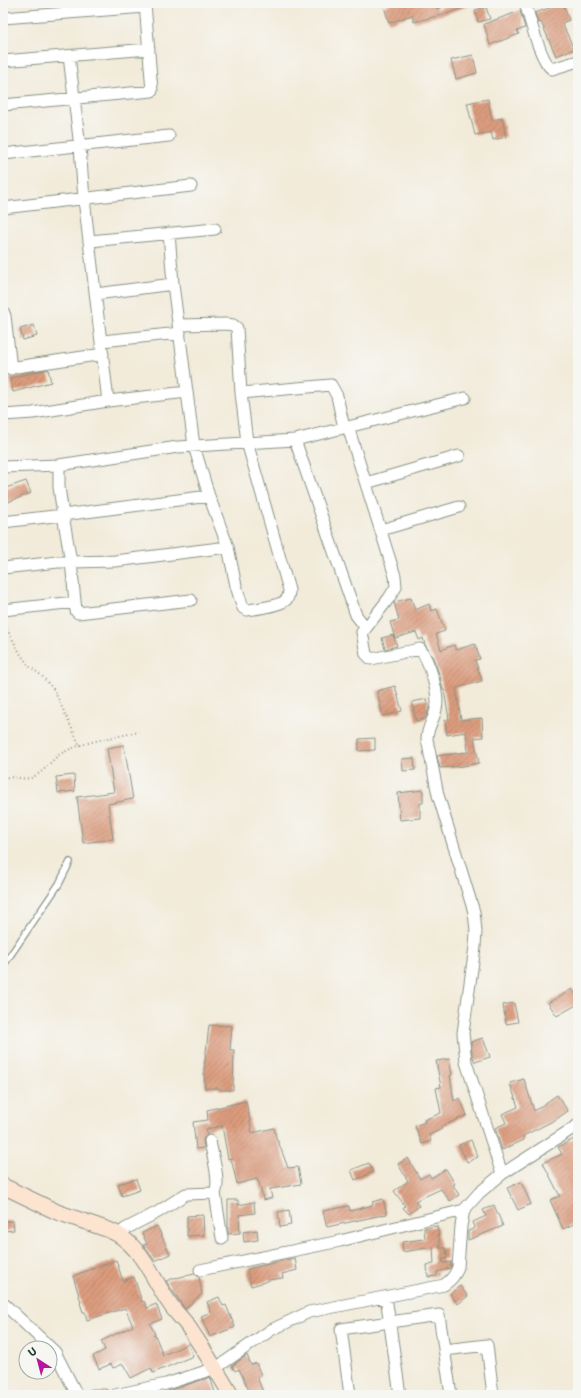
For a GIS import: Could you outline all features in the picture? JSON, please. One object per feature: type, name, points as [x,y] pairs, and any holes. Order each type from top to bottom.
[{"type":"street","points":[[525,3],[541,53],[549,67],[552,69],[578,60]]},
{"type":"street","points":[[3,18],[145,5],[152,91],[3,105]]},
{"type":"street","points":[[3,61],[148,49]]},
{"type":"street","points":[[70,56],[84,199],[108,402]]},
{"type":"street","points":[[3,154],[80,147],[169,136]]},
{"type":"street","points":[[3,208],[191,186]]},
{"type":"street","points":[[90,241],[215,229]]},
{"type":"street","points":[[102,342],[179,329],[227,324],[233,325],[237,328],[241,393],[247,442],[289,590],[289,596],[286,601],[254,610],[247,610],[243,608],[236,586],[228,547],[209,496],[194,446],[179,329],[173,284],[169,233]]},
{"type":"street","points":[[96,294],[173,284]]},
{"type":"street","points":[[3,311],[5,316],[7,369],[103,354]]},
{"type":"street","points":[[241,393],[331,385],[337,396],[396,576],[396,587],[362,632],[366,654],[371,659],[420,649],[432,672],[437,708],[427,732],[427,739],[438,795],[475,918],[475,947],[463,1033],[466,1062],[502,1174]]},
{"type":"street","points":[[3,415],[33,413],[187,392]]},
{"type":"street","points":[[3,467],[59,465],[178,447],[295,440],[465,398]]},
{"type":"street","points":[[295,440],[356,615],[366,628]]},
{"type":"street","points":[[366,483],[459,456]]},
{"type":"street","points":[[59,465],[59,487],[71,562],[76,611],[80,614],[191,600]]},
{"type":"street","points":[[3,522],[209,496]]},
{"type":"street","points":[[381,530],[459,507]]},
{"type":"street","points":[[3,568],[58,562],[115,561],[228,547]]},
{"type":"street","points":[[3,610],[75,602]]},
{"type":"street","points":[[115,1395],[166,1384],[216,1368],[271,1330],[303,1315],[338,1306],[444,1285],[451,1280],[458,1267],[461,1226],[464,1210],[479,1193],[502,1174],[578,1125]]},
{"type":"street","points":[[210,1141],[216,1175],[217,1188],[214,1193],[222,1238]]},
{"type":"street","points":[[3,1186],[57,1212],[121,1235],[129,1243],[150,1271],[169,1302],[216,1368],[231,1395]]},
{"type":"street","points":[[121,1235],[120,1233],[158,1212],[186,1194],[214,1193]]},
{"type":"street","points":[[200,1270],[340,1241],[464,1210]]},
{"type":"street","points":[[386,1297],[400,1395]]},
{"type":"street","points":[[3,1303],[55,1352],[77,1395]]},
{"type":"street","points":[[350,1395],[341,1329],[439,1315],[451,1395]]},
{"type":"street","points":[[444,1350],[487,1345],[493,1395]]},
{"type":"street","points":[[94,1395],[104,1395]]},
{"type":"lane","points":[[3,966],[58,884],[70,862]]},
{"type":"path","points":[[3,622],[21,655],[54,690],[80,746]]},
{"type":"path","points":[[3,778],[13,776],[28,778],[33,777],[60,755],[80,746],[139,732]]},
{"type":"building","points":[[393,3],[436,3],[437,9],[453,3],[474,4],[449,13],[414,22],[412,15],[389,23],[384,6]]},
{"type":"building","points":[[563,3],[569,20],[562,23],[574,49],[556,56],[541,22],[538,23],[535,13]]},
{"type":"building","points":[[486,7],[490,19],[478,22],[475,10]]},
{"type":"building","points":[[520,11],[525,28],[517,31],[519,34],[490,45],[484,24]]},
{"type":"building","points":[[473,55],[477,73],[456,79],[451,60]]},
{"type":"building","points":[[488,99],[492,120],[502,118],[506,137],[493,140],[491,132],[475,135],[467,103]]},
{"type":"building","points":[[34,325],[37,336],[23,340],[20,329]]},
{"type":"building","points":[[48,369],[51,382],[13,392],[10,378]]},
{"type":"building","points":[[26,481],[31,493],[3,504],[3,489]]},
{"type":"building","points":[[411,598],[415,610],[429,604],[431,611],[437,609],[445,631],[436,634],[441,650],[454,645],[456,650],[475,644],[480,659],[475,660],[482,681],[456,688],[461,720],[482,718],[483,737],[474,738],[479,763],[440,768],[437,756],[468,752],[466,732],[447,735],[445,720],[449,719],[444,690],[433,658],[425,645],[423,638],[419,640],[416,632],[395,638],[390,622],[399,620],[394,602]]},
{"type":"building","points":[[393,635],[397,646],[385,649],[382,638]]},
{"type":"building","points":[[395,686],[402,711],[383,716],[377,691]]},
{"type":"building","points":[[427,699],[429,710],[425,719],[416,721],[412,702]]},
{"type":"building","points":[[375,738],[375,750],[359,751],[359,739]]},
{"type":"building","points":[[124,745],[133,799],[108,804],[113,839],[83,843],[77,797],[114,792],[107,748]]},
{"type":"building","points":[[414,758],[415,770],[403,771],[402,759]]},
{"type":"building","points":[[74,775],[75,791],[58,793],[56,777]]},
{"type":"building","points":[[423,790],[423,803],[420,803],[420,818],[400,820],[398,793]]},
{"type":"building","points":[[572,989],[578,997],[578,1004],[557,1016],[548,1003]]},
{"type":"building","points":[[514,1003],[518,1022],[506,1024],[503,1005]]},
{"type":"building","points":[[209,1025],[232,1026],[230,1050],[234,1050],[233,1090],[205,1088],[204,1070]]},
{"type":"building","points":[[483,1038],[490,1057],[475,1062],[472,1055],[471,1042]]},
{"type":"building","points":[[449,1059],[454,1101],[460,1098],[467,1115],[441,1127],[442,1129],[429,1135],[431,1141],[422,1144],[415,1126],[425,1122],[424,1120],[441,1113],[436,1088],[441,1087],[436,1061]]},
{"type":"building","points":[[524,1079],[534,1111],[557,1095],[568,1111],[555,1120],[523,1136],[524,1140],[502,1150],[495,1128],[506,1123],[502,1114],[518,1107],[510,1083]]},
{"type":"building","points":[[246,1101],[252,1133],[274,1128],[277,1141],[288,1168],[298,1167],[301,1184],[270,1189],[272,1198],[263,1200],[257,1179],[237,1184],[231,1158],[228,1159],[222,1126],[206,1129],[207,1135],[203,1139],[204,1148],[196,1149],[193,1122],[208,1120],[207,1110]]},
{"type":"building","points":[[574,1139],[578,1147],[578,1222],[563,1229],[550,1200],[560,1196],[543,1163],[562,1154],[558,1147]]},
{"type":"building","points":[[471,1140],[478,1157],[467,1162],[459,1145]]},
{"type":"building","points":[[408,1158],[420,1179],[429,1174],[431,1178],[446,1169],[455,1184],[453,1185],[459,1195],[450,1201],[441,1189],[415,1201],[419,1206],[409,1214],[403,1208],[405,1206],[394,1191],[408,1181],[398,1164]]},
{"type":"building","points":[[369,1163],[373,1172],[355,1180],[351,1170]]},
{"type":"building","points":[[136,1179],[140,1190],[122,1196],[118,1184]]},
{"type":"building","points":[[521,1182],[531,1204],[518,1210],[507,1188]]},
{"type":"building","points":[[383,1199],[387,1214],[327,1227],[323,1211],[349,1206],[350,1211],[373,1205],[372,1202]]},
{"type":"building","points":[[228,1200],[238,1200],[238,1205],[254,1202],[255,1213],[239,1215],[240,1233],[228,1234]]},
{"type":"building","points":[[494,1205],[503,1226],[468,1240],[468,1231],[475,1228],[473,1222],[486,1216],[483,1210]]},
{"type":"building","points":[[289,1210],[291,1225],[280,1227],[278,1212]]},
{"type":"building","points":[[203,1215],[204,1235],[187,1236],[187,1216]]},
{"type":"building","points":[[3,1221],[13,1221],[14,1230],[4,1231]]},
{"type":"building","points":[[157,1226],[170,1254],[155,1261],[143,1245],[147,1244],[142,1233]]},
{"type":"building","points":[[437,1226],[440,1245],[439,1248],[446,1248],[447,1259],[442,1259],[443,1263],[451,1262],[451,1265],[450,1268],[437,1272],[437,1276],[428,1277],[427,1265],[434,1264],[433,1247],[403,1252],[402,1242],[423,1239],[425,1238],[424,1228]]},
{"type":"building","points":[[257,1230],[258,1240],[244,1242],[243,1232]]},
{"type":"building","points":[[295,1258],[297,1270],[282,1274],[283,1278],[268,1280],[251,1286],[247,1269]]},
{"type":"building","points":[[116,1260],[123,1281],[134,1277],[142,1302],[144,1301],[147,1308],[156,1304],[162,1319],[150,1324],[155,1334],[153,1336],[155,1335],[163,1355],[188,1344],[193,1356],[153,1373],[151,1368],[131,1378],[123,1364],[113,1368],[111,1364],[99,1369],[93,1356],[105,1350],[101,1341],[133,1326],[125,1308],[87,1320],[80,1303],[81,1302],[73,1276]]},
{"type":"building","points":[[195,1274],[199,1277],[202,1294],[185,1309],[166,1281]]},
{"type":"building","points":[[460,1286],[468,1296],[458,1304],[450,1294]]},
{"type":"building","points":[[219,1297],[223,1306],[226,1305],[235,1327],[210,1337],[201,1316],[211,1312],[207,1302]]},
{"type":"building","points":[[247,1355],[251,1365],[256,1363],[261,1375],[257,1377],[264,1395],[251,1395],[239,1369],[235,1371],[232,1366]]},
{"type":"building","points":[[210,1377],[216,1395],[162,1395],[162,1393]]}]
